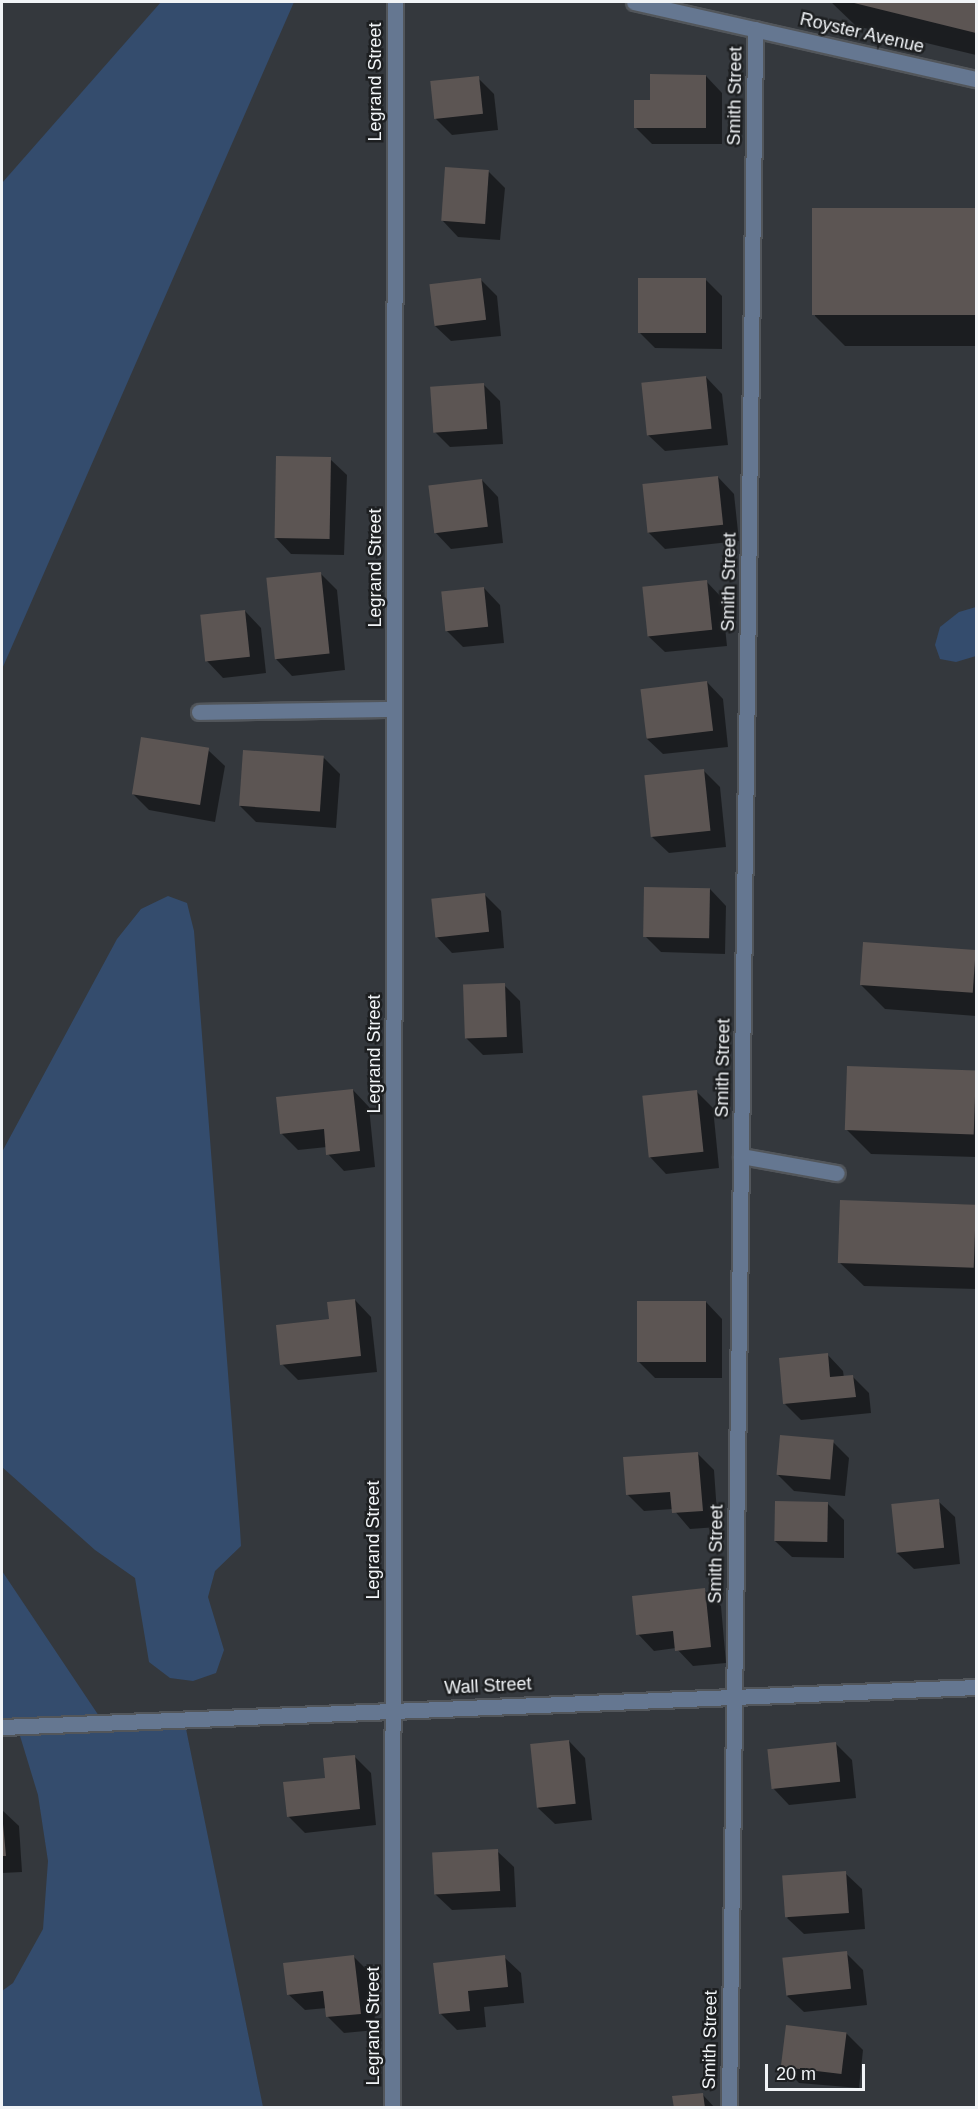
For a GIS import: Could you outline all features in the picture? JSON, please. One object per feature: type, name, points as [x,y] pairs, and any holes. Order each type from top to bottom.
[{"type":"street","name":"Legrand Street","points":[[392,2108],[395,2]]},
{"type":"street","name":"Royster Avenue","points":[[634,2],[976,79]]},
{"type":"street","name":"Smith Street","points":[[729,2108],[755,29]]},
{"type":"street","points":[[199,712],[394,709]]},
{"type":"street","points":[[741,1156],[836,1173]]},
{"type":"street","name":"Wall Street","points":[[2,1727],[734,1695],[976,1687]]},
{"type":"shaded area","points":[[161,2],[294,2],[2,669],[2,183]]},
{"type":"shaded area","points":[[976,607],[976,656],[956,662],[940,659],[935,645],[940,627],[959,612]]},
{"type":"shaded area","points":[[168,896],[187,903],[194,931],[241,1546],[215,1571],[208,1597],[224,1650],[216,1673],[193,1681],[170,1678],[149,1662],[135,1578],[95,1550],[2,1467],[2,1152],[117,939],[141,909]]},
{"type":"shaded area","points":[[2,1571],[103,1722],[184,1719],[263,2107],[2,2107],[2,1991],[13,1983],[43,1929],[48,1861],[38,1795],[17,1726],[2,1727]]},
{"type":"building","points":[[850,2],[976,2],[976,33]]},
{"type":"building","points":[[650,74],[706,75],[706,128],[634,128],[634,100],[650,100]]},
{"type":"building","points":[[479,76],[483,114],[434,119],[430,81]]},
{"type":"building","points":[[445,167],[489,170],[485,224],[441,221]]},
{"type":"building","points":[[812,208],[976,208],[976,315],[812,315]]},
{"type":"building","points":[[481,278],[486,320],[435,326],[429,284]]},
{"type":"building","points":[[638,278],[706,278],[706,333],[638,333]]},
{"type":"building","points":[[706,376],[712,429],[647,436],[641,383]]},
{"type":"building","points":[[484,383],[487,429],[433,433],[430,387]]},
{"type":"building","points":[[276,456],[331,457],[330,539],[275,538]]},
{"type":"building","points":[[718,476],[723,525],[648,533],[642,484]]},
{"type":"building","points":[[482,479],[488,527],[434,533],[428,486]]},
{"type":"building","points":[[321,572],[330,654],[275,659],[266,578]]},
{"type":"building","points":[[707,580],[712,630],[648,637],[642,587]]},
{"type":"building","points":[[484,587],[488,627],[445,631],[441,591]]},
{"type":"building","points":[[245,610],[250,657],[205,661],[200,615]]},
{"type":"building","points":[[707,681],[713,731],[647,739],[640,689]]},
{"type":"building","points":[[141,737],[209,748],[200,805],[132,794]]},
{"type":"building","points":[[243,750],[324,756],[320,812],[239,806]]},
{"type":"building","points":[[704,769],[710,831],[651,837],[644,775]]},
{"type":"building","points":[[644,887],[710,888],[709,938],[643,937]]},
{"type":"building","points":[[485,893],[489,932],[435,937],[431,899]]},
{"type":"building","points":[[863,942],[976,950],[973,993],[860,985]]},
{"type":"building","points":[[505,983],[507,1037],[465,1038],[463,984]]},
{"type":"building","points":[[847,1066],[976,1071],[974,1134],[845,1130]]},
{"type":"building","points":[[353,1089],[360,1151],[326,1155],[324,1129],[280,1134],[276,1097]]},
{"type":"building","points":[[697,1090],[703,1152],[649,1157],[642,1096]]},
{"type":"building","points":[[840,1200],[976,1205],[974,1268],[838,1263]]},
{"type":"building","points":[[355,1299],[361,1356],[280,1365],[276,1325],[329,1319],[327,1302]]},
{"type":"building","points":[[637,1301],[706,1301],[706,1362],[637,1362]]},
{"type":"building","points":[[828,1353],[830,1377],[853,1375],[856,1397],[783,1404],[779,1358]]},
{"type":"building","points":[[780,1435],[834,1440],[830,1480],[777,1475]]},
{"type":"building","points":[[698,1452],[703,1511],[672,1513],[670,1492],[626,1495],[623,1457]]},
{"type":"building","points":[[939,1499],[944,1548],[896,1553],[891,1504]]},
{"type":"building","points":[[775,1501],[828,1502],[827,1542],[774,1541]]},
{"type":"building","points":[[705,1588],[711,1647],[675,1651],[673,1631],[636,1635],[632,1596]]},
{"type":"building","points":[[569,1740],[576,1804],[537,1808],[530,1744]]},
{"type":"building","points":[[836,1742],[840,1782],[772,1789],[767,1749]]},
{"type":"building","points":[[355,1755],[360,1809],[287,1817],[283,1782],[325,1778],[323,1758]]},
{"type":"building","points":[[2,1813],[6,1856],[2,1856]]},
{"type":"building","points":[[498,1849],[500,1891],[434,1894],[432,1852]]},
{"type":"building","points":[[846,1871],[849,1913],[785,1917],[782,1875]]},
{"type":"building","points":[[847,1951],[851,1989],[786,1996],[782,1958]]},
{"type":"building","points":[[354,1955],[361,2014],[326,2017],[323,1991],[287,1995],[283,1963]]},
{"type":"building","points":[[505,1955],[508,1987],[468,1991],[470,2011],[439,2014],[433,1963]]},
{"type":"building","points":[[786,2025],[847,2032],[841,2074],[781,2067]]},
{"type":"building","points":[[703,2093],[705,2108],[674,2108],[672,2096]]}]
